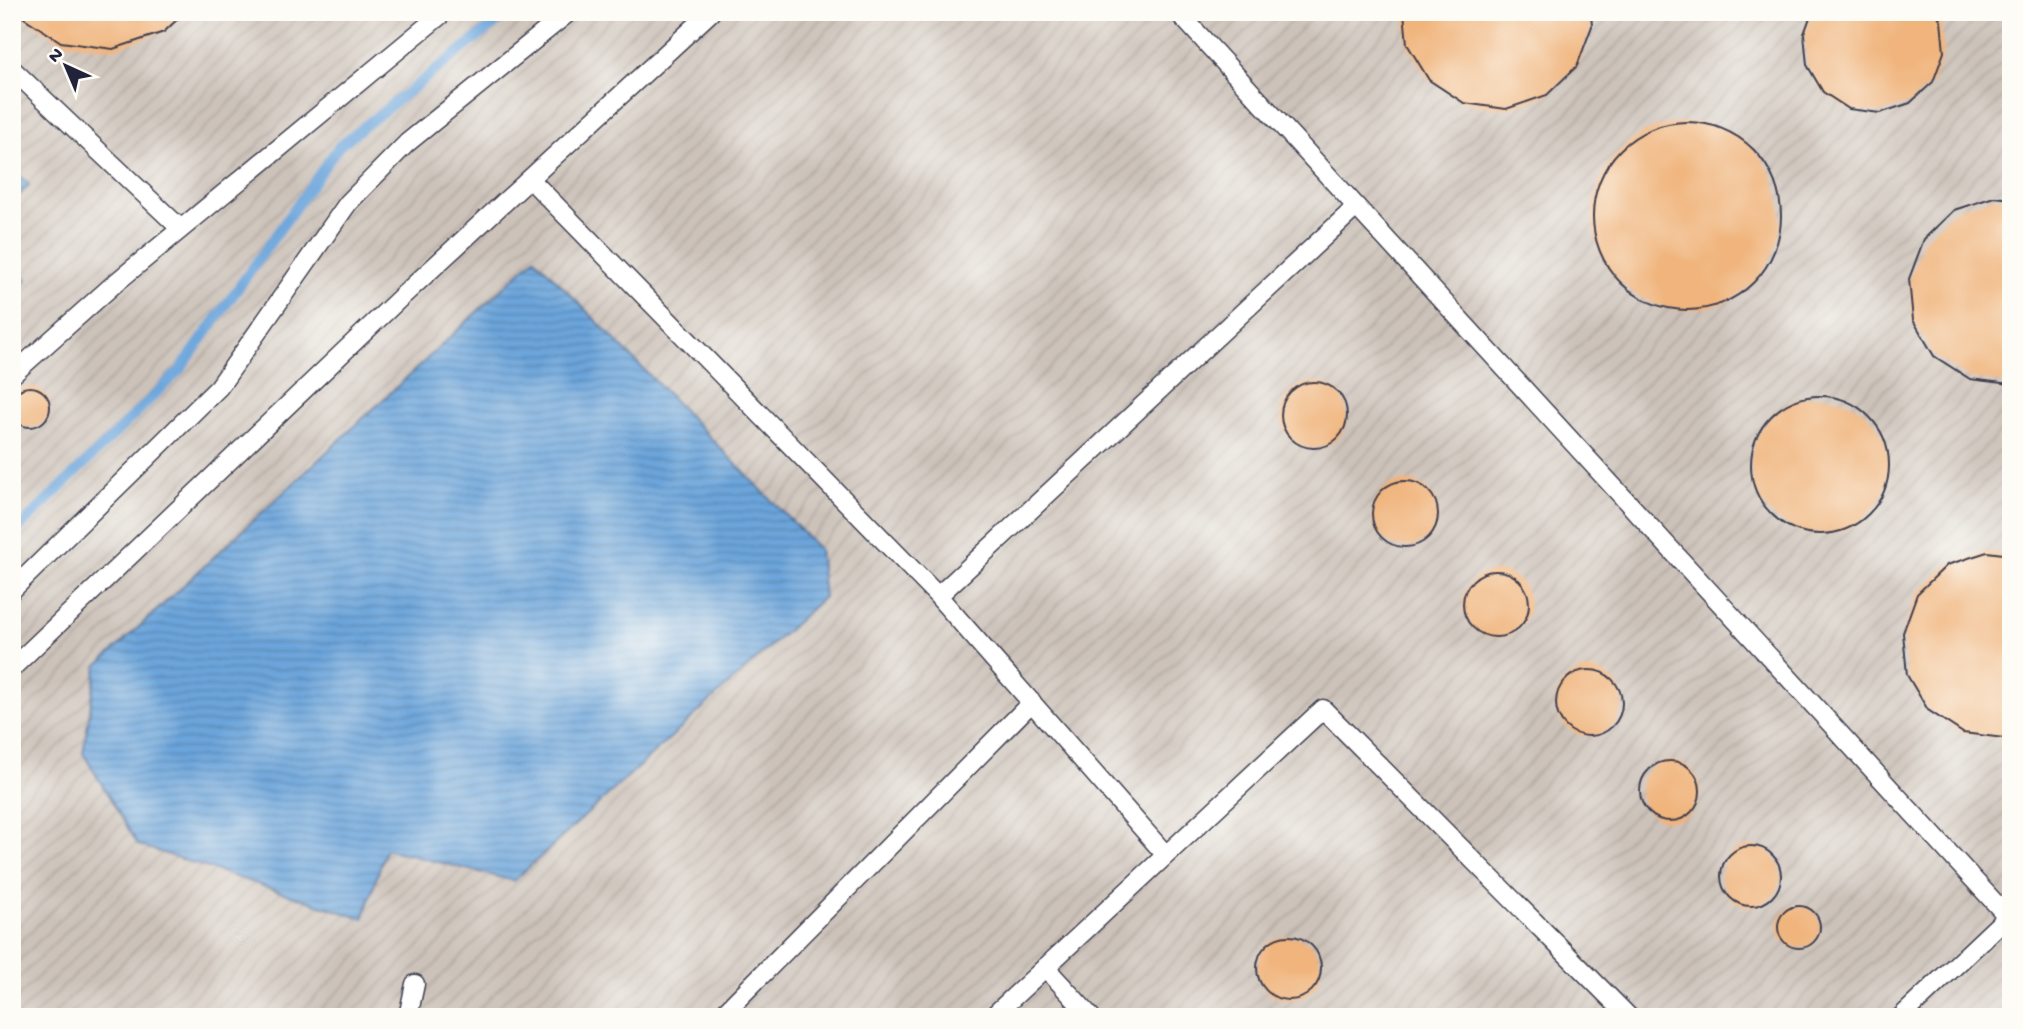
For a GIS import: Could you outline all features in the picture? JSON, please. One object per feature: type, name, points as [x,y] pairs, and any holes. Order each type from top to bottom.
[{"type":"lane","points":[[12,375],[113,285],[444,12]]},
{"type":"lane","points":[[12,590],[219,387],[348,203],[407,143],[569,12]]},
{"type":"lane","points":[[12,668],[398,300],[711,12]]},
{"type":"lane","points":[[1178,12],[2009,915],[1901,1017]]},
{"type":"lane","points":[[12,69],[181,229]]},
{"type":"lane","points":[[530,179],[939,596],[1165,854]]},
{"type":"lane","points":[[939,596],[1356,207]]},
{"type":"lane","points":[[720,1017],[1032,702]]},
{"type":"lane","points":[[992,1017],[1323,709],[1629,1017]]},
{"type":"lane","points":[[1045,967],[1091,1017]]},
{"type":"lane","points":[[408,1017],[415,984]]},
{"type":"shaded area","points":[[12,12],[2011,12],[2011,1017],[12,1017]]},
{"type":"water","points":[[12,167],[29,185],[12,203]]},
{"type":"water","points":[[535,258],[819,549],[824,597],[514,881],[386,849],[363,919],[138,845],[83,753],[97,666]]},
{"type":"water","points":[[12,265],[27,280],[12,294]]},
{"type":"building","points":[[15,12],[185,12],[164,32],[113,49],[61,42]]},
{"type":"building","points":[[1404,12],[1591,12],[1592,26],[1577,66],[1547,95],[1506,109],[1464,103],[1429,80],[1407,44]]},
{"type":"building","points":[[1812,12],[1936,12],[1941,21],[1944,52],[1933,82],[1910,103],[1880,113],[1849,109],[1823,92],[1807,65],[1804,34]]},
{"type":"building","points":[[1687,122],[1723,129],[1753,150],[1774,180],[1781,216],[1774,252],[1753,282],[1723,303],[1687,310],[1651,303],[1621,282],[1600,252],[1593,216],[1600,180],[1621,150],[1651,129]]},
{"type":"building","points":[[1994,197],[2011,199],[2011,384],[1970,379],[1934,356],[1913,320],[1909,279],[1924,239],[1954,210]]},
{"type":"building","points":[[1308,382],[1320,382],[1332,387],[1342,397],[1347,415],[1345,428],[1332,443],[1320,448],[1308,448],[1296,443],[1286,433],[1281,421],[1281,409],[1286,397],[1296,387]]},
{"type":"building","points":[[30,387],[44,393],[50,407],[44,421],[30,427],[16,421],[10,407],[16,393]]},
{"type":"building","points":[[1820,396],[1846,401],[1869,416],[1884,439],[1889,465],[1884,491],[1869,514],[1846,529],[1820,534],[1794,529],[1771,514],[1756,491],[1751,465],[1756,439],[1771,416],[1794,401]]},
{"type":"building","points":[[1399,481],[1411,481],[1423,486],[1433,496],[1438,514],[1436,527],[1423,542],[1411,547],[1399,547],[1387,542],[1377,532],[1372,520],[1372,508],[1377,496],[1387,486]]},
{"type":"building","points":[[1987,552],[2011,555],[2011,736],[2004,738],[1963,733],[1928,710],[1907,675],[1903,633],[1917,594],[1947,565]]},
{"type":"building","points":[[1490,571],[1502,571],[1514,576],[1524,586],[1529,604],[1527,617],[1514,632],[1502,637],[1490,637],[1478,632],[1468,622],[1463,610],[1463,598],[1468,586],[1478,576]]},
{"type":"building","points":[[1583,670],[1595,670],[1607,675],[1617,685],[1622,703],[1620,716],[1607,731],[1595,736],[1583,736],[1571,731],[1561,721],[1556,709],[1556,697],[1561,685],[1571,675]]},
{"type":"building","points":[[1670,761],[1691,770],[1700,791],[1691,812],[1670,821],[1649,812],[1640,791],[1649,770]]},
{"type":"building","points":[[1751,846],[1772,855],[1781,876],[1772,897],[1751,906],[1730,897],[1721,876],[1730,855]]},
{"type":"building","points":[[1799,906],[1814,912],[1820,927],[1814,942],[1799,948],[1784,942],[1778,927],[1784,912]]},
{"type":"building","points":[[1289,936],[1307,942],[1315,950],[1321,968],[1315,986],[1307,994],[1289,1000],[1271,994],[1263,986],[1257,968],[1263,950],[1271,942]]},
{"type":"building","points":[[1390,1012],[1414,1015],[1414,1017],[1378,1017]]},
{"type":"waterway","points":[[12,535],[180,370],[339,146],[510,12]]}]
